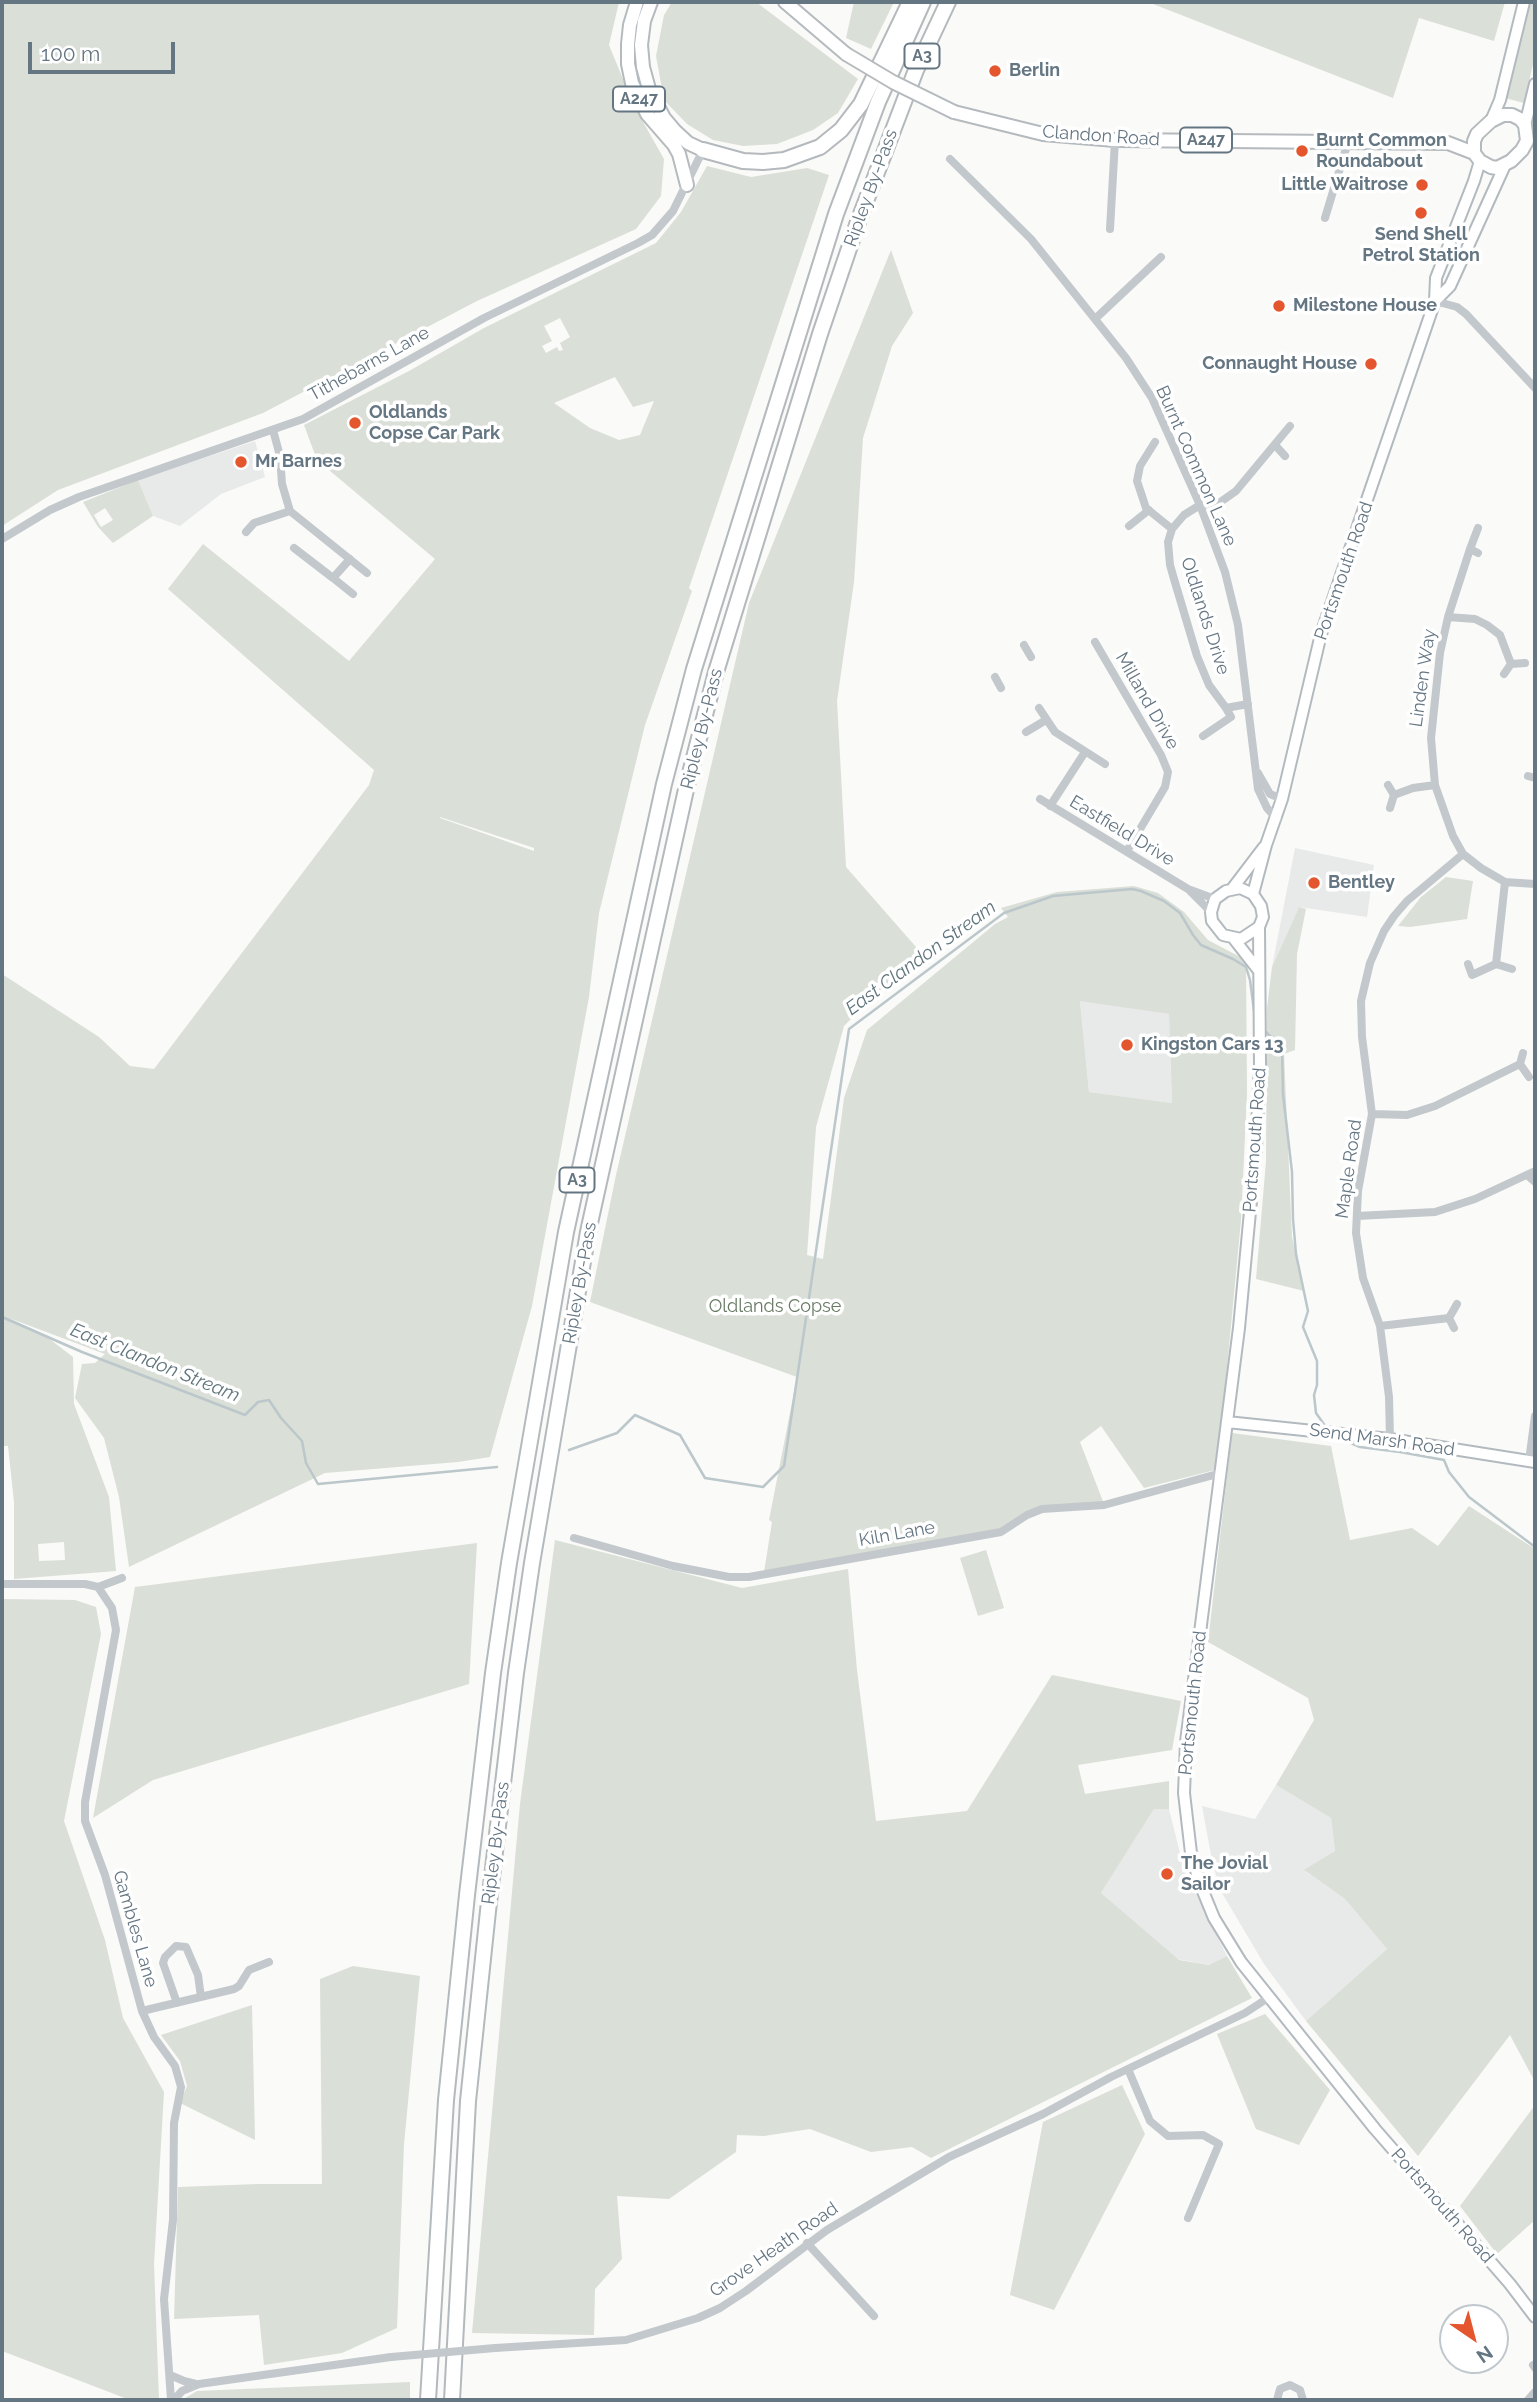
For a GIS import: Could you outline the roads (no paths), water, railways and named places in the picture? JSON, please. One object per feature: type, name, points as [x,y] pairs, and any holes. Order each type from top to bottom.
[{"type":"highway","points":[[703,150],[743,161],[763,162],[784,160],[820,147],[841,130],[861,104],[910,2]]},
{"type":"highway","name":"Ripley By-Pass","points":[[428,2400],[446,2100],[469,1881],[507,1577],[566,1232],[664,784],[695,669],[835,214],[878,102],[923,2]]},
{"type":"highway","name":"Ripley By-Pass","points":[[452,2400],[468,2101],[488,1911],[530,1576],[588,1232],[684,798],[716,672],[820,334],[858,222],[916,70],[948,2]]},
{"type":"main road","name":"A247","points":[[637,2],[628,44],[632,83],[647,114],[679,154],[687,185]]},
{"type":"main road","name":"A247","points":[[651,2],[644,21],[641,45],[643,68],[649,89],[664,118],[675,131],[688,143],[703,150]]},
{"type":"main road","name":"Clandon Road","points":[[785,2],[846,54],[893,82],[957,114],[1043,134],[1115,140],[1453,144],[1477,134]]},
{"type":"main road","points":[[1491,121],[1500,100],[1524,2]]},
{"type":"main road","points":[[1529,133],[1520,118],[1503,115],[1491,121],[1477,134],[1474,141],[1477,157],[1491,167],[1505,165],[1517,155],[1527,141],[1529,133],[1535,84]]},
{"type":"main road","name":"Clandon Road","points":[[1453,144],[1477,157]]},
{"type":"main road","points":[[1517,155],[1535,156]]},
{"type":"main road","name":"Portsmouth Road","points":[[1477,157],[1474,181],[1436,278],[1434,301],[1321,634],[1282,799],[1253,894],[1263,912],[1259,927],[1261,1035],[1252,1187],[1221,1474],[1186,1742],[1186,1815],[1196,1870],[1214,1919],[1241,1962],[1376,2129],[1510,2284],[1535,2317]]},
{"type":"main road","name":"Portsmouth Road","points":[[1434,301],[1450,286],[1505,165]]},
{"type":"main road","name":"Portsmouth Road","points":[[1215,899],[1232,889],[1266,845]]},
{"type":"main road","points":[[1232,889],[1240,888],[1253,894]]},
{"type":"main road","points":[[1215,899],[1211,912],[1212,921],[1223,935],[1234,939],[1248,936],[1259,927]]},
{"type":"main road","points":[[1234,939],[1261,974]]},
{"type":"main road","name":"Send Marsh Road","points":[[1227,1422],[1390,1439],[1532,1462]]},
{"type":"street","points":[[1110,229],[1115,140]]},
{"type":"street","points":[[1325,218],[1348,142]]},
{"type":"street","name":"Tithebarns Lane","points":[[2,539],[79,496],[303,419],[484,318],[638,243],[652,235],[673,211],[703,150]]},
{"type":"street","name":"Burnt Common Lane","points":[[950,159],[1031,239],[1126,358],[1152,398],[1200,505],[1225,572],[1248,704],[1256,778],[1261,797],[1276,819]]},
{"type":"street","points":[[1095,319],[1161,257]]},
{"type":"street","points":[[1434,301],[1457,307],[1466,314],[1535,387]]},
{"type":"street","points":[[1156,442],[1140,466],[1137,481],[1149,510],[1172,529],[1184,515],[1200,505],[1219,503],[1236,491],[1290,426]]},
{"type":"street","points":[[273,430],[282,484],[290,511],[367,573]]},
{"type":"street","points":[[1275,445],[1285,456]]},
{"type":"street","points":[[1129,526],[1149,510]]},
{"type":"street","points":[[246,532],[254,523],[290,511]]},
{"type":"street","name":"Linden Way","points":[[1478,528],[1474,551],[1448,617],[1432,714],[1435,785],[1453,836],[1463,854],[1504,882],[1535,884]]},
{"type":"street","name":"Oldlands Drive","points":[[1172,529],[1168,552],[1181,602],[1205,675],[1226,708]]},
{"type":"street","points":[[294,548],[353,594]]},
{"type":"street","points":[[333,578],[350,559]]},
{"type":"street","points":[[1448,617],[1475,619],[1487,625],[1500,635],[1511,664]]},
{"type":"street","name":"Milland Drive","points":[[1095,642],[1161,755],[1168,772],[1165,787],[1127,851]]},
{"type":"street","points":[[1024,645],[1031,657]]},
{"type":"street","points":[[1511,664],[1525,663]]},
{"type":"street","points":[[1504,674],[1511,664]]},
{"type":"street","points":[[995,677],[1001,688]]},
{"type":"street","points":[[1203,736],[1231,717],[1226,708],[1248,704]]},
{"type":"street","points":[[1039,708],[1055,732],[1105,764]]},
{"type":"street","points":[[1026,732],[1046,720]]},
{"type":"street","points":[[1050,806],[1085,752]]},
{"type":"street","name":"Burnt Common Lane","points":[[1257,770],[1270,794],[1282,799]]},
{"type":"street","points":[[1388,785],[1394,795],[1390,808]]},
{"type":"street","points":[[1394,795],[1413,788],[1435,785]]},
{"type":"street","name":"Eastfield Drive","points":[[1040,799],[1188,889],[1215,899]]},
{"type":"street","name":"Maple Road","points":[[1390,1439],[1389,1397],[1380,1326],[1363,1278],[1356,1233],[1358,1191],[1372,1114],[1361,1019],[1364,984],[1384,930],[1406,901],[1463,854]]},
{"type":"street","points":[[1496,964],[1504,882]]},
{"type":"street","name":"Eastfield Drive","points":[[1188,889],[1211,912]]},
{"type":"street","points":[[1468,964],[1472,975],[1496,964],[1512,969]]},
{"type":"street","points":[[1522,1053],[1520,1065],[1529,1077]]},
{"type":"street","points":[[1372,1114],[1407,1115],[1422,1111],[1520,1065]]},
{"type":"street","points":[[1357,1216],[1435,1212],[1475,1199],[1531,1173],[1535,1182]]},
{"type":"street","points":[[1449,1318],[1457,1304]]},
{"type":"street","points":[[1380,1326],[1449,1318]]},
{"type":"street","points":[[1449,1318],[1454,1328]]},
{"type":"street","points":[[1532,1462],[1535,1416]]},
{"type":"street","name":"Kiln Lane","points":[[574,1538],[673,1566],[729,1577],[749,1577],[1001,1532],[1027,1515],[1042,1509],[1104,1505],[1221,1474]]},
{"type":"street","points":[[2,1584],[85,1584],[98,1587],[122,1578]]},
{"type":"street","name":"Gambles Lane","points":[[98,1587],[112,1608],[116,1630],[85,1802],[85,1821],[105,1875],[142,2011],[154,2037],[175,2066],[181,2087],[174,2123],[173,2220],[163,2300],[172,2400]]},
{"type":"street","points":[[177,2003],[163,1963],[176,1946],[186,1947],[198,1975],[201,1997]]},
{"type":"street","points":[[142,2011],[234,1989],[249,1970],[269,1962]]},
{"type":"street","name":"Grove Heath Road","points":[[172,2400],[187,2388],[199,2384],[391,2357],[626,2340],[677,2326],[720,2308],[807,2243],[949,2157],[1043,2114],[1128,2069],[1245,2013],[1268,1998]]},
{"type":"street","points":[[1128,2069],[1150,2121],[1168,2136],[1203,2135],[1219,2144],[1188,2218]]},
{"type":"street","points":[[807,2243],[874,2316]]},
{"type":"street","points":[[170,2375],[199,2384]]},
{"type":"street","points":[[1277,2400],[1280,2389],[1290,2385],[1300,2390],[1303,2400]]},
{"type":"street","points":[[1528,2400],[1535,2392]]},
{"type":"waterway","name":"East Clandon Stream","points":[[569,1450],[617,1433],[635,1415],[680,1435],[705,1478],[763,1487],[784,1466],[849,1029],[1004,913],[1053,896],[1132,889],[1141,891],[1164,901],[1180,913],[1201,945],[1246,967],[1255,1018]]},
{"type":"waterway","name":"East Clandon Stream","points":[[1263,1029],[1282,1048],[1283,1094],[1292,1172],[1296,1254],[1308,1311],[1303,1327],[1317,1361],[1317,1385],[1314,1395],[1316,1413],[1328,1430]]},
{"type":"waterway","name":"East Clandon Stream","points":[[2,1317],[82,1352],[245,1415],[258,1402],[269,1400],[302,1441],[306,1463],[318,1484],[497,1467]]},
{"type":"waterway","name":"East Clandon Stream","points":[[1339,1438],[1360,1447],[1444,1460],[1449,1472],[1469,1497],[1535,1547]]},
{"type":"place","name":"Berlin","points":[[995,71]]},
{"type":"place","name":"Burnt Common Roundabout","points":[[1302,151]]},
{"type":"place","name":"Little Waitrose","points":[[1422,185]]},
{"type":"place","name":"Send Shell Petrol Station","points":[[1421,213]]},
{"type":"place","name":"Milestone House","points":[[1279,306]]},
{"type":"place","name":"Connaught House","points":[[1371,364]]},
{"type":"place","name":"Oldlands Copse Car Park","points":[[355,423]]},
{"type":"place","name":"Mr Barnes","points":[[241,462]]},
{"type":"place","name":"Bentley","points":[[1314,883]]},
{"type":"place","name":"Kingston Cars 13","points":[[1127,1045]]},
{"type":"place","name":"The Jovial Sailor","points":[[1167,1874]]},
{"type":"park label","name":"Oldlands Copse","points":[[775,1307]]}]
